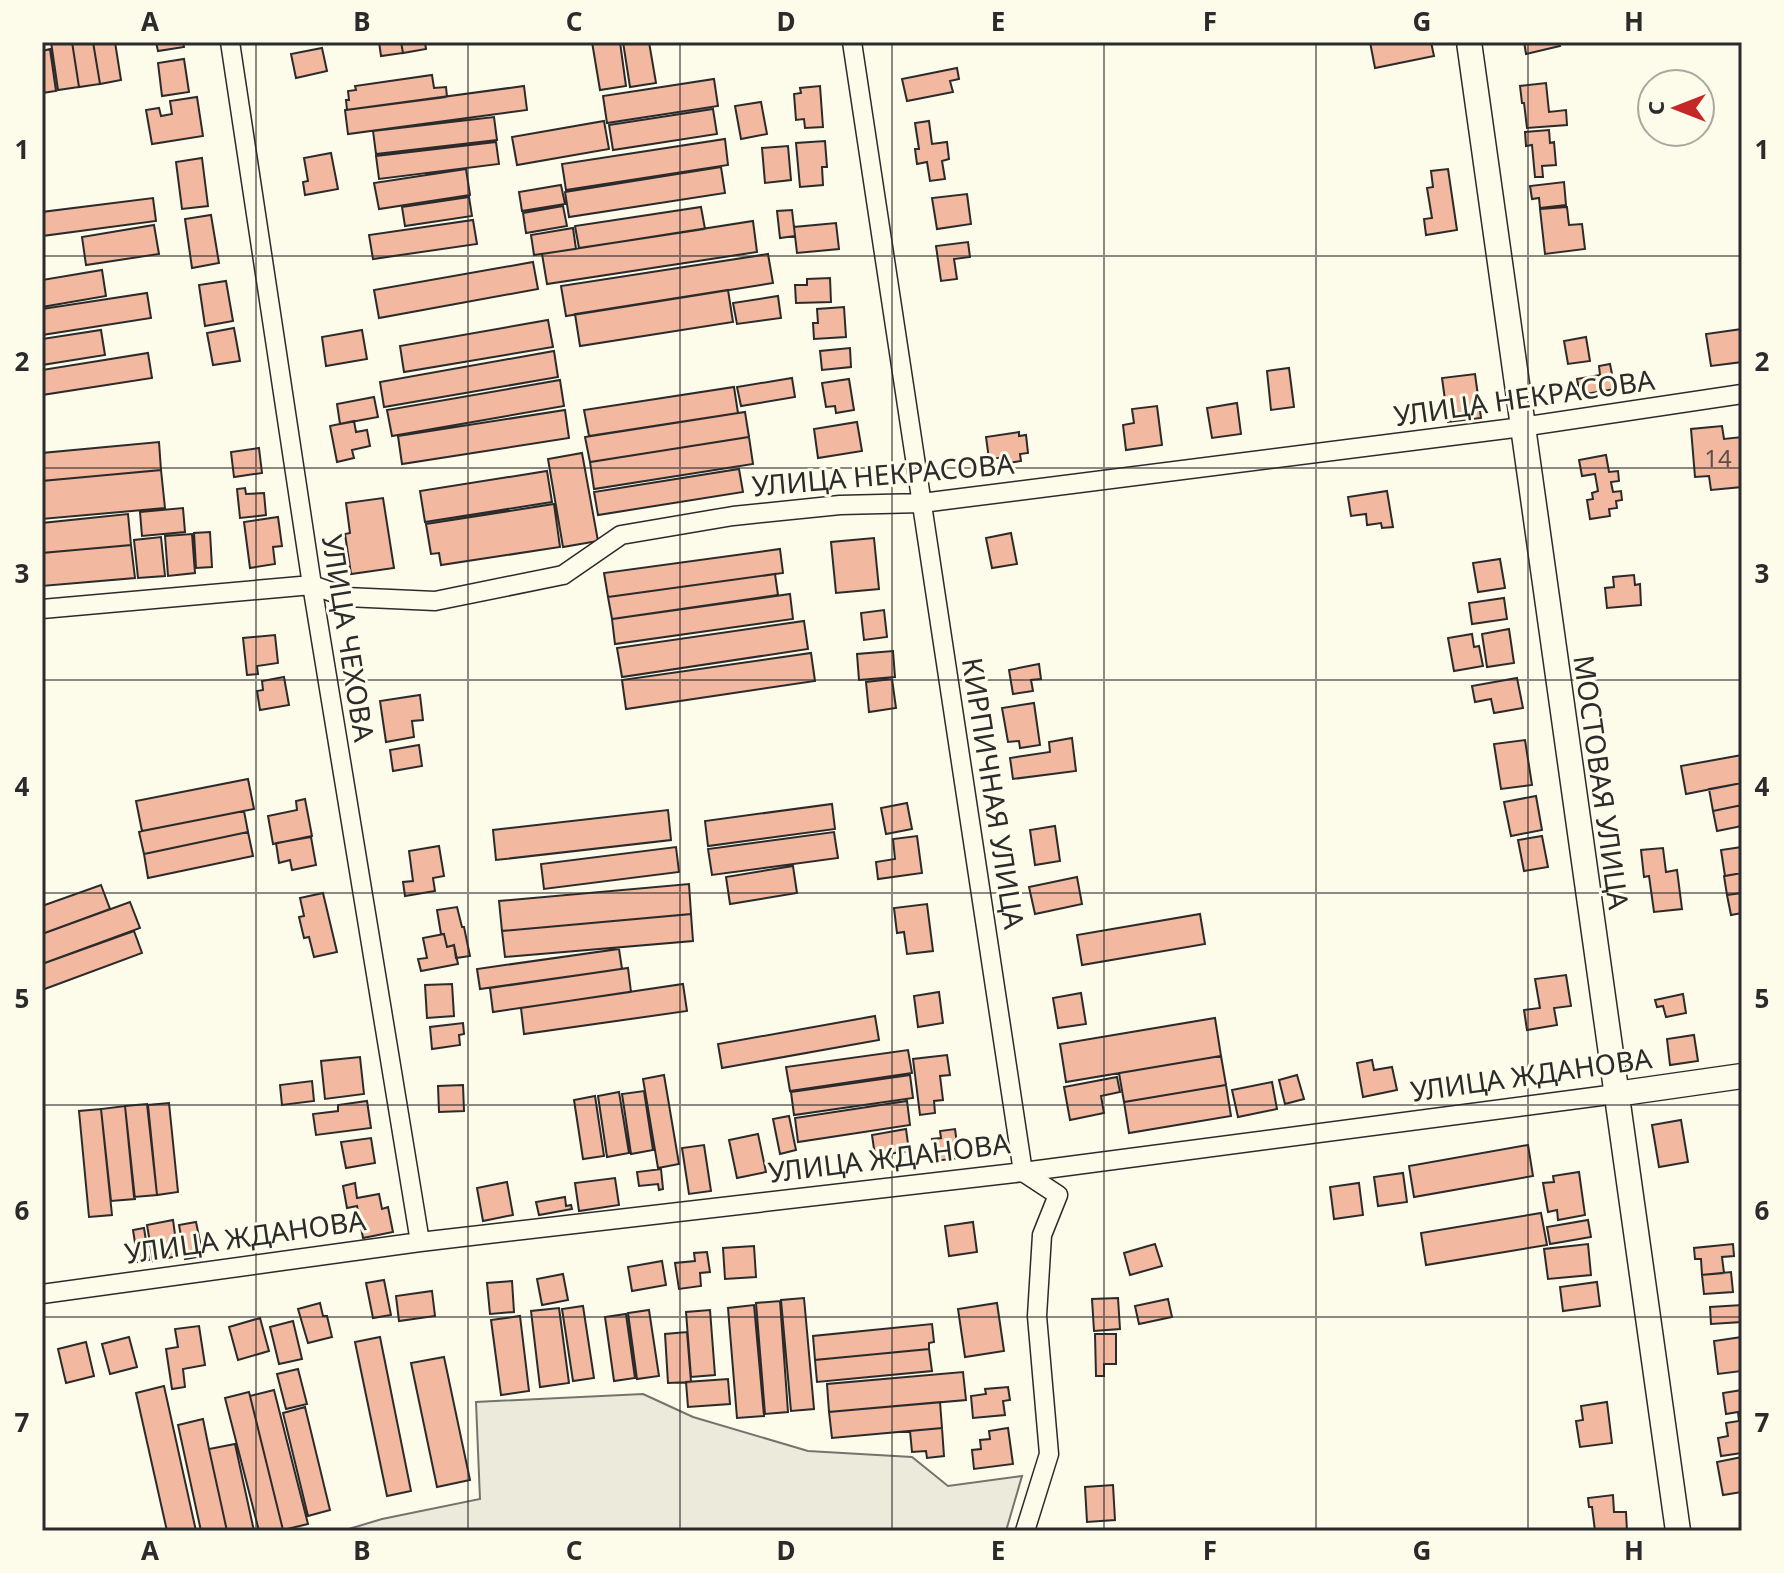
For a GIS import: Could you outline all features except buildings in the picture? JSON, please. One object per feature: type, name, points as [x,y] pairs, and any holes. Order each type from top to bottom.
[{"type":"street","name":"УЛИЦА ЧЕХОВА","points":[[230,42],[312,585],[420,1242]]},
{"type":"street","name":"КИРПИЧНАЯ УЛИЦА","points":[[852,42],[1023,1172]]},
{"type":"street","name":"МОСТОВАЯ УЛИЦА","points":[[1469,42],[1678,1531]]},
{"type":"street","name":"УЛИЦА НЕКРАСОВА","points":[[42,609],[312,585],[346,597],[435,601],[563,575],[621,535],[733,516],[840,505],[922,503],[1522,427],[1742,394]]},
{"type":"street","name":"УЛИЦА ЖДАНОВА","points":[[42,1294],[420,1242],[1023,1172],[1742,1076]]},
{"type":"street","points":[[1023,1172],[1058,1195],[1042,1235],[1037,1316],[1049,1454],[1025,1531]]},
{"type":"shaded area","points":[[643,1394],[693,1417],[808,1451],[912,1457],[948,1486],[1022,1476],[1006,1531],[342,1531],[382,1519],[480,1499],[476,1402]]}]
